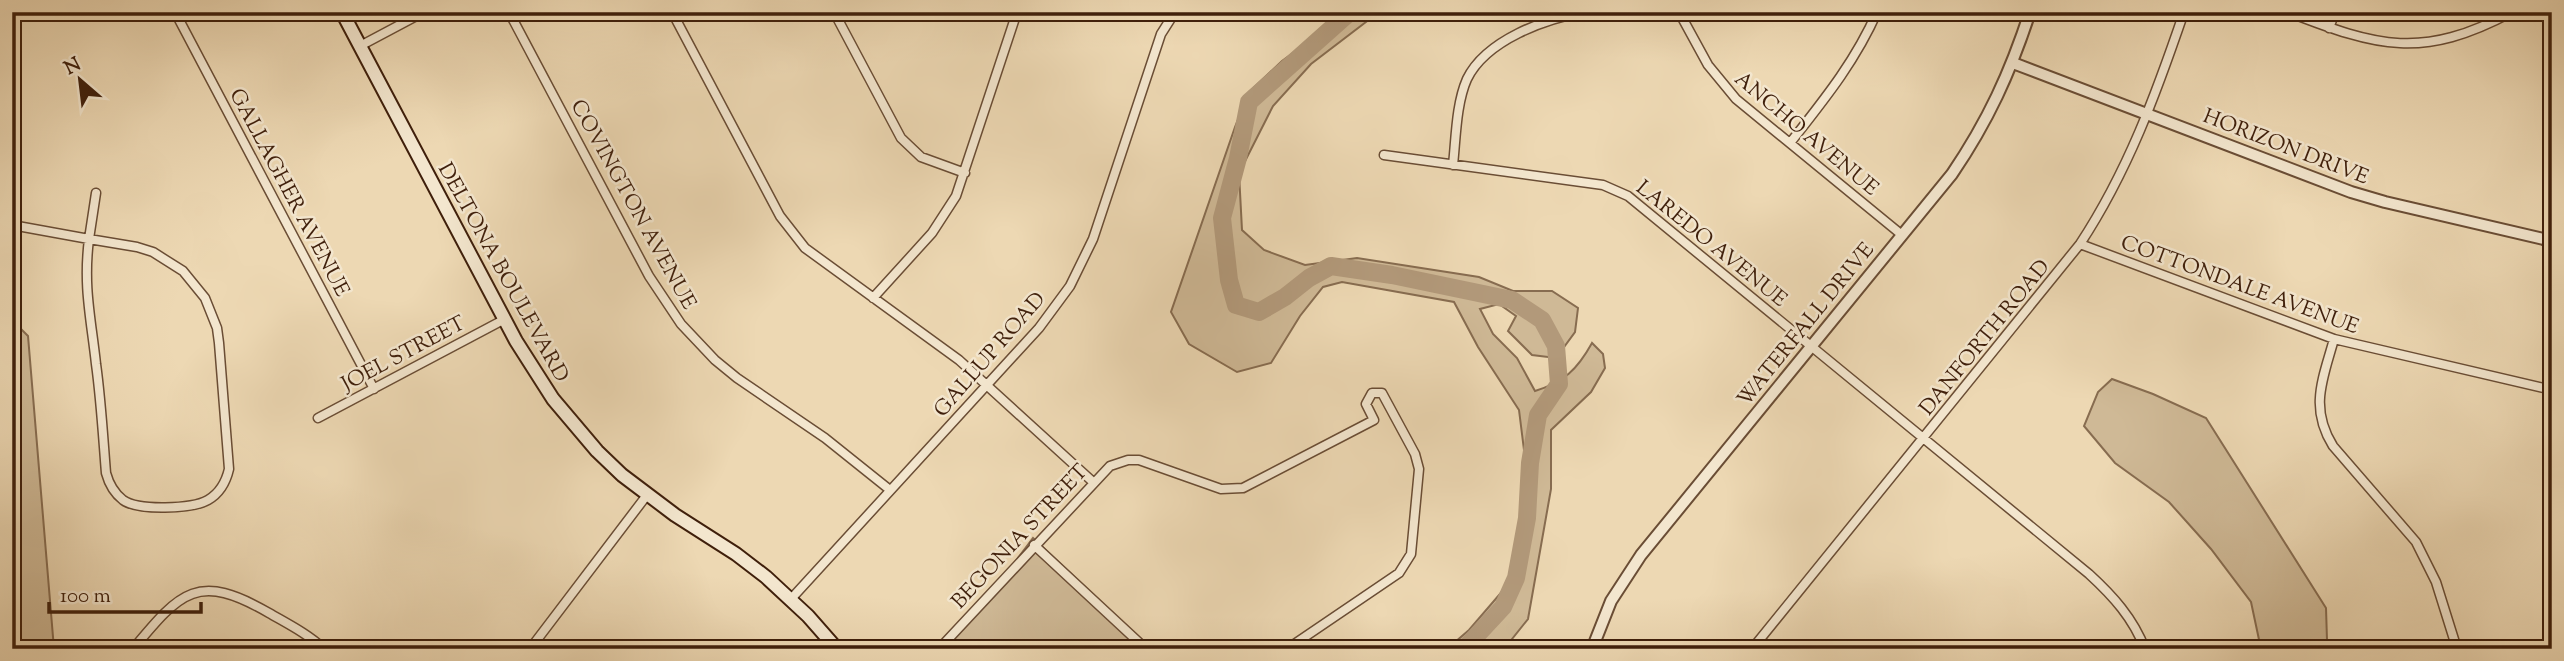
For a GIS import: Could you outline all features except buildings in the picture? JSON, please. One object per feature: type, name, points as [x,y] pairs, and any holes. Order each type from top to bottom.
[{"type":"main road","name":"DELTONA BOULEVARD","points":[[342,12],[534,372],[567,418],[597,451],[647,495],[736,554],[791,599],[837,649]]},
{"type":"street","name":"GALLAGHER AVENUE","points":[[175,12],[374,388]]},
{"type":"street","points":[[360,46],[424,12]]},
{"type":"street","name":"COVINGTON AVENUE","points":[[509,12],[649,276],[681,324],[737,378],[825,438],[890,490]]},
{"type":"street","points":[[672,12],[791,232],[820,261],[921,331],[987,385],[1093,482]]},
{"type":"street","points":[[834,12],[901,138],[921,157],[965,173]]},
{"type":"street","points":[[873,298],[932,233],[956,196],[1017,12]]},
{"type":"street","name":"GALLUP ROAD","points":[[791,599],[1056,307],[1083,261],[1101,217],[1161,34],[1175,12]]},
{"type":"street","points":[[1453,165],[1463,93],[1467,80],[1481,60],[1533,27],[1586,12]]},
{"type":"street","name":"ANCHO AVENUE","points":[[1679,12],[1708,65],[1736,99],[1902,235]]},
{"type":"street","points":[[1790,143],[1853,61],[1877,12]]},
{"type":"street","name":"WATERFALL DRIVE","points":[[1592,649],[1611,601],[1640,555],[1952,174],[1989,116],[2013,62],[2030,12]]},
{"type":"street","name":"DANFORTH ROAD","points":[[1752,649],[2080,244],[2120,177],[2148,114],[2184,12]]},
{"type":"street","points":[[2288,12],[2377,42],[2421,43],[2461,36],[2512,12]]},
{"type":"street","points":[[2329,28],[2335,12]]},
{"type":"street","name":"HORIZON DRIVE","points":[[2013,62],[2351,192],[2552,240]]},
{"type":"street","name":"LAREDO AVENUE","points":[[1384,155],[1603,186],[1628,196],[2105,589],[2135,626],[2145,649]]},
{"type":"street","points":[[12,225],[89,239],[137,247],[167,259],[195,283],[212,312],[219,343],[229,469],[223,486],[208,500],[199,504],[142,508],[123,500],[109,483],[86,296],[86,268],[89,239],[96,193]]},
{"type":"street","name":"COTTONDALE AVENUE","points":[[2080,244],[2334,339],[2552,390]]},
{"type":"street","name":"JOEL STREET","points":[[318,418],[505,319]]},
{"type":"street","points":[[2334,339],[2319,393],[2325,434],[2406,529],[2422,552],[2436,582],[2456,649]]},
{"type":"street","name":"BEGONIA STREET","points":[[939,649],[1103,471],[1117,463],[1139,460],[1221,489],[1243,488],[1374,420],[1366,404],[1372,393],[1382,393],[1415,454],[1419,469],[1411,554],[1399,573],[1287,649]]},
{"type":"street","points":[[530,649],[647,495]]},
{"type":"street","points":[[1034,545],[1146,649]]},
{"type":"street","points":[[133,649],[163,612],[177,602],[189,595],[216,591],[242,597],[303,632],[324,649]]},
{"type":"shaded area","points":[[1349,12],[1379,12],[1311,64],[1273,106],[1239,173],[1242,230],[1264,250],[1305,265],[1357,258],[1479,277],[1513,291],[1552,291],[1578,308],[1575,332],[1556,358],[1532,355],[1508,331],[1516,316],[1499,304],[1480,309],[1493,334],[1517,358],[1535,391],[1554,384],[1569,374],[1592,343],[1603,354],[1605,368],[1591,392],[1551,430],[1551,489],[1528,619],[1504,649],[1447,649],[1469,630],[1512,580],[1529,490],[1519,410],[1478,347],[1454,302],[1342,282],[1323,287],[1300,316],[1271,363],[1237,372],[1189,344],[1171,312],[1249,92],[1282,61]]},
{"type":"shaded area","points":[[12,320],[28,336],[54,649],[12,649]]},
{"type":"shaded area","points":[[2112,379],[2206,418],[2326,608],[2327,640],[2322,649],[2261,649],[2251,602],[2211,549],[2169,502],[2115,463],[2084,426],[2098,392]]},
{"type":"shaded area","points":[[1033,538],[1151,649],[935,649],[972,619]]},
{"type":"waterway","points":[[1350,12],[1249,102],[1222,218],[1229,280],[1236,305],[1259,312],[1331,266],[1392,275],[1512,300],[1542,320],[1556,346],[1559,384],[1538,415],[1530,463],[1527,518],[1516,578],[1503,607],[1464,649]]}]
